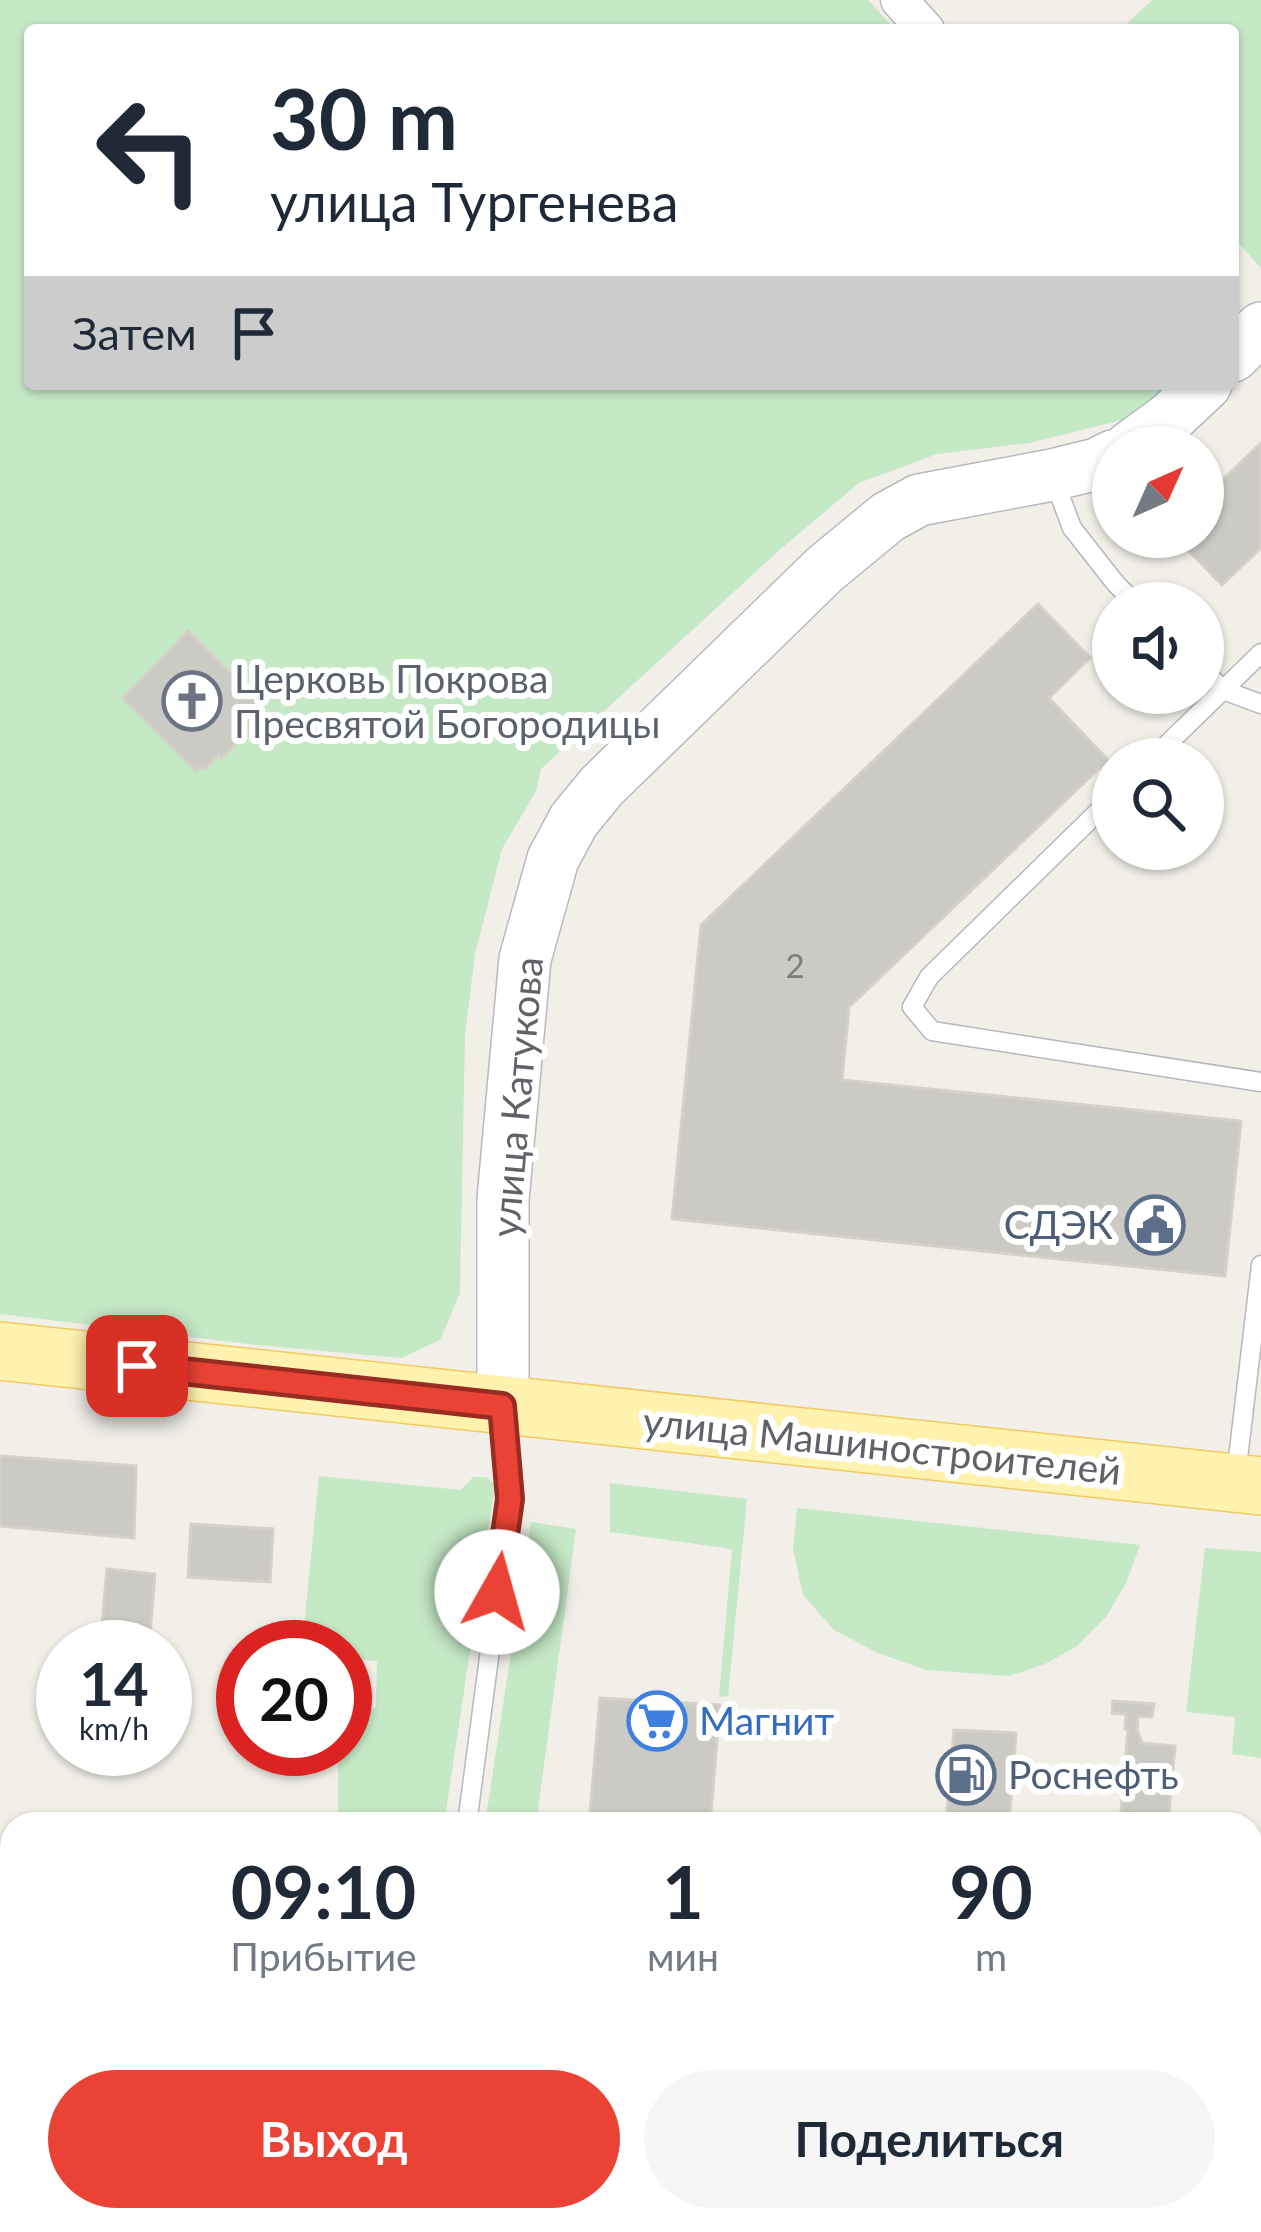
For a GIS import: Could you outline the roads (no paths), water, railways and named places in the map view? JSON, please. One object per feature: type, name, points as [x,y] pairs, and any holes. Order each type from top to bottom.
[{"type":"main road","name":"улица Машиностроителей","points":[[0,1352],[1248,1485]]},
{"type":"street","points":[[899,0],[921,24]]},
{"type":"street","points":[[1239,350],[1261,328]]},
{"type":"street","points":[[1159,426],[1199,390]]},
{"type":"street","name":"улица Катукова","points":[[502,1406],[502,1199],[525,959],[553,859],[574,820],[602,786],[825,569],[888,518],[919,500],[1092,465]]},
{"type":"lane","points":[[1052,475],[1072,528],[1114,582]]},
{"type":"lane","points":[[1224,689],[1261,653]]},
{"type":"lane","points":[[1224,690],[1261,704]]},
{"type":"lane","points":[[1174,738],[1198,714]]},
{"type":"lane","points":[[1092,818],[929,977],[912,1007],[932,1031],[1261,1082]]},
{"type":"lane","points":[[1248,1485],[1261,1265]]},
{"type":"lane","points":[[469,1812],[510,1499],[502,1406]]},
{"type":"place","name":"Церковь Покрова Пресвятой Богородицы","points":[[192,701]]},
{"type":"place","name":"СДЭК","points":[[1155,1225]]},
{"type":"place","name":"Магнит","points":[[657,1721]]},
{"type":"place","name":"Роснефть","points":[[966,1775]]}]
